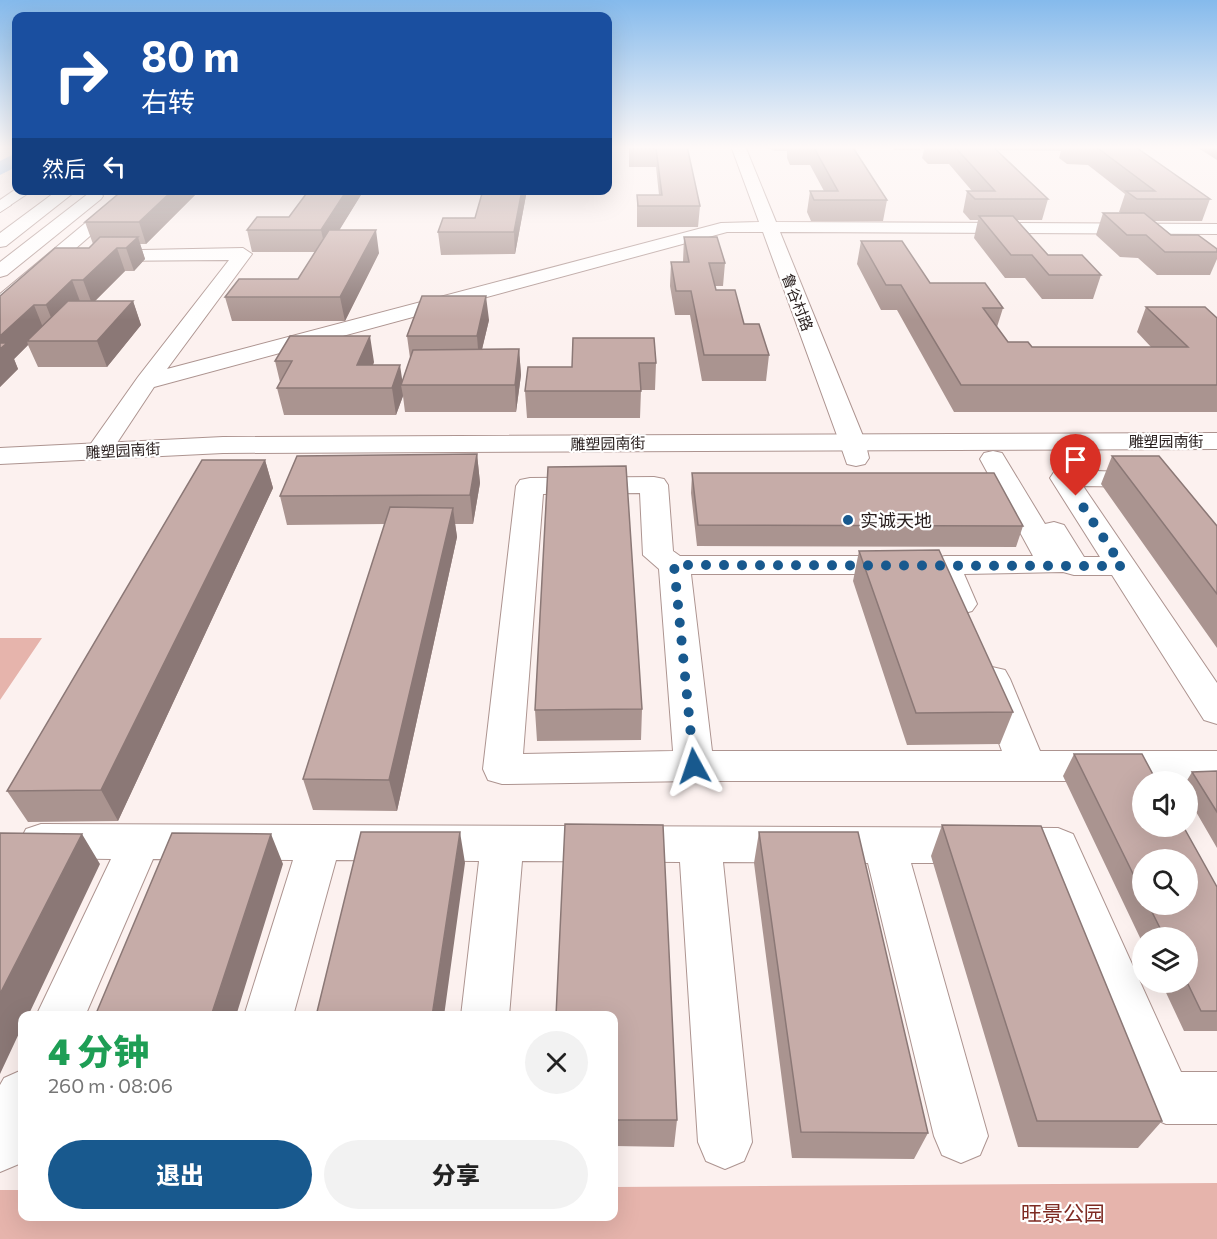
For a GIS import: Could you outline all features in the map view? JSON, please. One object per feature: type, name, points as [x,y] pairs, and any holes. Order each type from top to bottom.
[{"type":"main road","points":[[0,223],[27,204]]},
{"type":"main road","points":[[0,242],[51,204]]},
{"type":"main road","points":[[0,272],[85,204]]},
{"type":"main road","points":[[0,304],[119,204]]},
{"type":"main road","name":"鲁谷村路","points":[[760,204],[854,449]]},
{"type":"main road","points":[[146,382],[727,227],[1217,229]]},
{"type":"main road","points":[[58,255],[243,254],[146,382],[98,452]]},
{"type":"main road","points":[[0,272],[38,272]]},
{"type":"main road","name":"雕塑园南街","points":[[0,472],[206,462],[1217,441]]},
{"type":"main road","name":"雕塑园南街","points":[[0,456],[223,445],[854,449],[1002,459],[1217,458]]},
{"type":"main road","points":[[1002,459],[1064,566]]},
{"type":"main road","points":[[1167,488],[1160,479],[1064,478],[1217,711]]},
{"type":"main road","points":[[1122,566],[674,565],[658,555],[654,485],[530,486],[502,769],[694,766],[1217,766]]},
{"type":"main road","points":[[674,565],[694,766]]},
{"type":"main road","points":[[945,565],[1027,766]]},
{"type":"main road","points":[[14,841],[1058,846],[1166,1098],[1217,1098]]},
{"type":"main road","points":[[62,1011],[140,841]]},
{"type":"main road","points":[[269,1011],[320,842]]},
{"type":"main road","points":[[485,1011],[502,843]]},
{"type":"main road","points":[[700,844],[725,1142]]},
{"type":"main road","points":[[885,845],[961,1136]]},
{"type":"main road","points":[[0,1145],[18,1105]]},
{"type":"green space","points":[[0,638],[42,638],[0,700]]},
{"type":"green space","name":"旺景公园","points":[[1217,1183],[1217,1239],[0,1239],[0,1190],[18,1190],[18,1221],[618,1221],[618,1187]]},
{"type":"building","points":[[107,204],[158,204],[139,222],[85,222]]},
{"type":"building","points":[[299,204],[338,204],[321,230],[247,230],[257,217],[289,217]]},
{"type":"building","points":[[479,204],[519,204],[514,232],[438,232],[443,218],[475,218]]},
{"type":"building","points":[[638,204],[700,204],[700,206],[638,206]]},
{"type":"building","points":[[1103,213],[1144,213],[1171,235],[1198,235],[1217,249],[1217,252],[1165,252],[1146,235],[1127,235]]},
{"type":"building","points":[[979,216],[1013,216],[1048,255],[1082,255],[1101,275],[1049,275],[1032,255],[1011,255]]},
{"type":"building","points":[[329,230],[376,230],[340,297],[225,297],[239,279],[298,279]]},
{"type":"building","points":[[100,237],[138,237],[126,248],[117,248],[83,280],[72,280],[46,305],[34,305],[0,336],[0,296],[55,248],[89,248]]},
{"type":"building","points":[[684,237],[717,237],[725,263],[709,263],[716,290],[735,290],[744,324],[759,324],[769,355],[704,355],[691,291],[676,291],[671,262],[689,262]]},
{"type":"building","points":[[861,241],[902,241],[930,283],[985,283],[1003,308],[983,308],[1008,342],[1028,342],[1032,347],[1188,347],[1146,307],[1205,307],[1217,318],[1217,385],[961,385],[901,285],[886,285]]},
{"type":"building","points":[[422,296],[486,296],[477,336],[407,336]]},
{"type":"building","points":[[68,301],[133,301],[97,341],[27,341]]},
{"type":"building","points":[[290,336],[370,336],[357,365],[400,365],[392,388],[277,388],[292,361],[275,361]]},
{"type":"building","points":[[573,338],[654,338],[656,363],[639,363],[641,391],[525,391],[528,367],[572,367]]},
{"type":"building","points":[[519,349],[515,385],[401,385],[413,350]]},
{"type":"building","points":[[477,454],[470,495],[280,496],[297,456]]},
{"type":"building","points":[[1112,456],[1159,456],[1217,526],[1217,594]]},
{"type":"building","points":[[202,460],[265,460],[101,790],[7,791]]},
{"type":"building","points":[[626,466],[642,709],[535,710],[548,467]]},
{"type":"building","points":[[692,473],[994,473],[1023,526],[698,525]]},
{"type":"building","points":[[390,507],[453,508],[389,780],[303,779]]},
{"type":"building","points":[[939,550],[1013,712],[916,713],[859,551]]},
{"type":"building","points":[[1074,754],[1142,754],[1151,771],[1132,771],[1132,837],[1189,837],[1196,849],[1132,849],[1132,872]]},
{"type":"building","points":[[1217,771],[1217,812],[1198,782],[1198,772]]},
{"type":"building","points":[[565,824],[663,825],[677,1120],[618,1120],[618,1011],[556,1011]]},
{"type":"building","points":[[942,825],[1041,826],[1162,1121],[1037,1121]]},
{"type":"building","points":[[361,832],[460,832],[433,1011],[317,1011]]},
{"type":"building","points":[[759,832],[858,832],[928,1133],[801,1132]]},
{"type":"building","points":[[0,833],[82,834],[0,994]]},
{"type":"building","points":[[172,833],[271,834],[213,1011],[97,1011]]},
{"type":"building","points":[[1198,853],[1217,887],[1217,1011],[1201,1011],[1192,993],[1198,993],[1198,927],[1160,927],[1154,915],[1198,915]]},
{"type":"place","name":"实诚天地","points":[[848,520]]},
{"type":"route","points":[[694,766],[674,565],[1122,566],[1076,496]]}]
